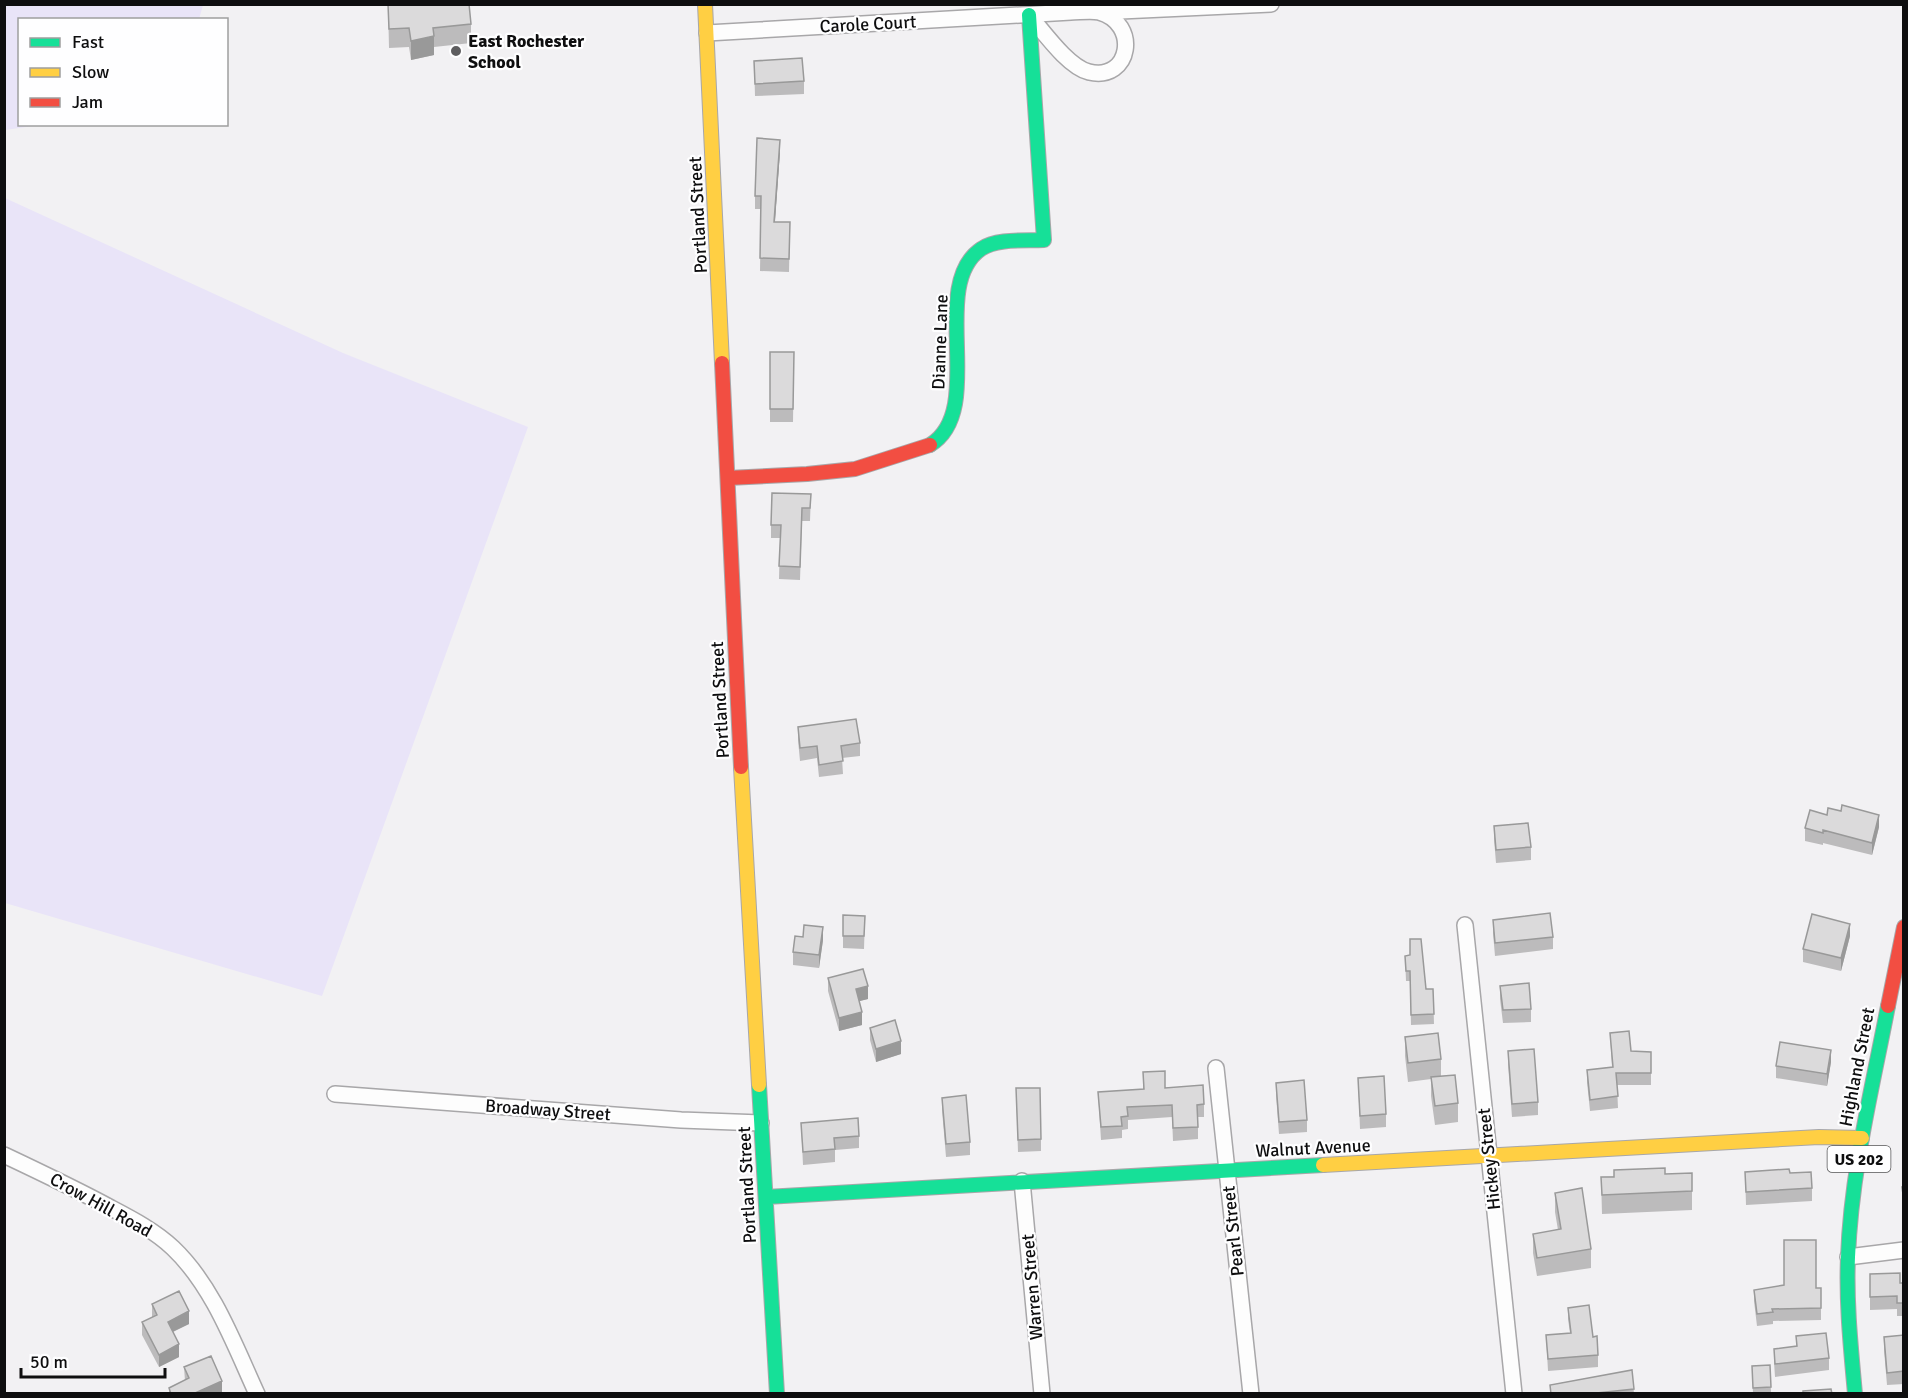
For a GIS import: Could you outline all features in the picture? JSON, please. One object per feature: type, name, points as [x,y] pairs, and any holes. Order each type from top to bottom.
[{"type":"main road","name":"Portland Street","points":[[705,4],[737,688],[777,1394]]},
{"type":"main road","name":"Dianne Lane","points":[[728,478],[857,469],[918,450],[940,438],[951,421],[955,399],[957,302],[962,276],[969,261],[981,250],[997,244],[1044,240],[1029,15]]},
{"type":"main road","name":"Highland Street","points":[[1855,1394],[1848,1304],[1848,1257],[1852,1208],[1862,1138],[1904,927]]},
{"type":"main road","name":"Walnut Avenue","points":[[766,1197],[1819,1137],[1862,1138]]},
{"type":"street","name":"Carole Court","points":[[706,33],[1071,12],[1271,4]]},
{"type":"street","points":[[1029,15],[1076,65],[1089,72],[1103,73],[1113,69],[1123,58],[1127,47],[1125,34],[1118,25],[1099,12]]},
{"type":"street","name":"Hickey Street","points":[[1465,925],[1514,1394]]},
{"type":"street","name":"Pearl Street","points":[[1216,1068],[1251,1394]]},
{"type":"street","name":"Broadway Street","points":[[334,1094],[761,1124]]},
{"type":"street","name":"Crow Hill Road","points":[[4,1155],[70,1186],[138,1223],[172,1247],[199,1279],[217,1309],[257,1394]]},
{"type":"street","name":"Warren Street","points":[[1022,1181],[1042,1394]]},
{"type":"street","points":[[1848,1257],[1904,1250]]},
{"type":"shaded area","points":[[5,4],[203,4],[199,18],[18,18],[18,126],[33,126],[5,130]]},
{"type":"shaded area","points":[[5,198],[343,353],[528,427],[322,996],[5,903]]},
{"type":"building","points":[[388,4],[469,4],[471,24],[433,28],[434,36],[411,41],[409,28],[389,29]]},
{"type":"building","points":[[802,58],[804,81],[755,84],[754,61]]},
{"type":"building","points":[[757,138],[780,140],[774,222],[790,222],[789,259],[760,258],[761,196],[755,196]]},
{"type":"building","points":[[770,352],[794,352],[793,409],[770,409]]},
{"type":"building","points":[[772,493],[811,494],[810,508],[802,508],[800,567],[779,566],[781,525],[771,525]]},
{"type":"building","points":[[856,719],[860,743],[841,746],[843,761],[819,765],[817,746],[800,748],[798,727]]},
{"type":"building","points":[[1842,805],[1879,815],[1872,843],[1823,830],[1823,833],[1805,828],[1810,810],[1827,815],[1828,808],[1841,811]]},
{"type":"building","points":[[1528,823],[1531,847],[1496,850],[1494,826]]},
{"type":"building","points":[[1550,913],[1553,937],[1495,943],[1493,920]]},
{"type":"building","points":[[1812,914],[1850,924],[1841,958],[1803,949]]},
{"type":"building","points":[[843,915],[865,916],[864,936],[843,936]]},
{"type":"building","points":[[804,925],[823,927],[819,955],[793,952],[795,936],[803,937]]},
{"type":"building","points":[[1410,939],[1421,939],[1426,989],[1433,989],[1434,1014],[1411,1015],[1410,971],[1406,971],[1405,956],[1410,955]]},
{"type":"building","points":[[863,969],[868,986],[856,989],[862,1012],[839,1018],[828,978]]},
{"type":"building","points":[[1529,983],[1531,1009],[1503,1010],[1500,986]]},
{"type":"building","points":[[895,1020],[901,1041],[876,1049],[870,1028]]},
{"type":"building","points":[[1629,1031],[1631,1051],[1651,1052],[1651,1073],[1616,1073],[1618,1096],[1590,1100],[1587,1070],[1613,1067],[1610,1033]]},
{"type":"building","points":[[1438,1033],[1441,1059],[1408,1063],[1405,1037]]},
{"type":"building","points":[[1780,1042],[1831,1050],[1827,1074],[1776,1066]]},
{"type":"building","points":[[1534,1049],[1538,1102],[1512,1104],[1508,1051]]},
{"type":"building","points":[[1165,1071],[1165,1088],[1203,1085],[1204,1104],[1197,1105],[1198,1127],[1173,1128],[1172,1105],[1127,1107],[1128,1116],[1121,1117],[1122,1126],[1101,1127],[1098,1092],[1144,1089],[1143,1072]]},
{"type":"building","points":[[1455,1075],[1458,1103],[1435,1106],[1431,1077]]},
{"type":"building","points":[[1384,1076],[1386,1114],[1360,1116],[1358,1078]]},
{"type":"building","points":[[1304,1080],[1307,1120],[1279,1122],[1276,1083]]},
{"type":"building","points":[[1016,1088],[1040,1088],[1041,1139],[1018,1140]]},
{"type":"building","points":[[966,1095],[970,1142],[946,1144],[942,1098]]},
{"type":"building","points":[[858,1118],[859,1136],[834,1138],[835,1149],[803,1152],[801,1123]]},
{"type":"building","points":[[1665,1168],[1665,1174],[1692,1173],[1692,1191],[1602,1195],[1601,1177],[1614,1177],[1614,1170]]},
{"type":"building","points":[[1789,1169],[1790,1173],[1811,1172],[1812,1188],[1746,1192],[1745,1172]]},
{"type":"building","points":[[1582,1188],[1591,1249],[1537,1258],[1533,1234],[1561,1229],[1555,1193]]},
{"type":"building","points":[[1784,1240],[1816,1240],[1816,1288],[1821,1288],[1821,1308],[1772,1309],[1773,1312],[1757,1314],[1754,1290],[1784,1285]]},
{"type":"building","points":[[1900,1273],[1900,1283],[1904,1283],[1904,1303],[1897,1303],[1897,1296],[1870,1297],[1870,1274]]},
{"type":"building","points":[[179,1291],[189,1311],[168,1322],[179,1344],[159,1355],[142,1322],[157,1315],[152,1304]]},
{"type":"building","points":[[1589,1305],[1593,1337],[1597,1336],[1598,1355],[1548,1359],[1546,1335],[1571,1333],[1568,1308]]},
{"type":"building","points":[[1826,1333],[1829,1358],[1775,1364],[1774,1349],[1797,1346],[1796,1336]]},
{"type":"building","points":[[1904,1335],[1904,1371],[1887,1373],[1884,1337]]},
{"type":"building","points":[[211,1356],[222,1381],[193,1394],[171,1394],[169,1388],[189,1378],[184,1367]]},
{"type":"building","points":[[1770,1365],[1771,1387],[1753,1388],[1752,1366]]},
{"type":"building","points":[[1632,1370],[1634,1389],[1587,1394],[1551,1394],[1550,1385]]},
{"type":"building","points":[[1831,1389],[1832,1394],[1803,1394],[1803,1391]]},
{"type":"traffic: fast","points":[[930,445],[947,428],[955,405],[958,290],[966,267],[981,249],[988,245],[1011,241],[1044,240],[1029,15]]},
{"type":"traffic: fast","points":[[1855,1394],[1849,1326],[1850,1226],[1863,1131],[1888,1006]]},
{"type":"traffic: fast","points":[[759,1085],[777,1394]]},
{"type":"traffic: fast","points":[[766,1197],[1323,1165]]},
{"type":"traffic: slow","points":[[705,4],[722,363]]},
{"type":"traffic: slow","points":[[741,767],[759,1085]]},
{"type":"traffic: slow","points":[[1323,1165],[1819,1137],[1862,1138]]},
{"type":"traffic: jam","points":[[722,363],[741,767]]},
{"type":"traffic: jam","points":[[728,478],[855,469],[930,445]]},
{"type":"traffic: jam","points":[[1888,1006],[1904,927]]},
{"type":"place","name":"East Rochester School","points":[[456,51]]}]
